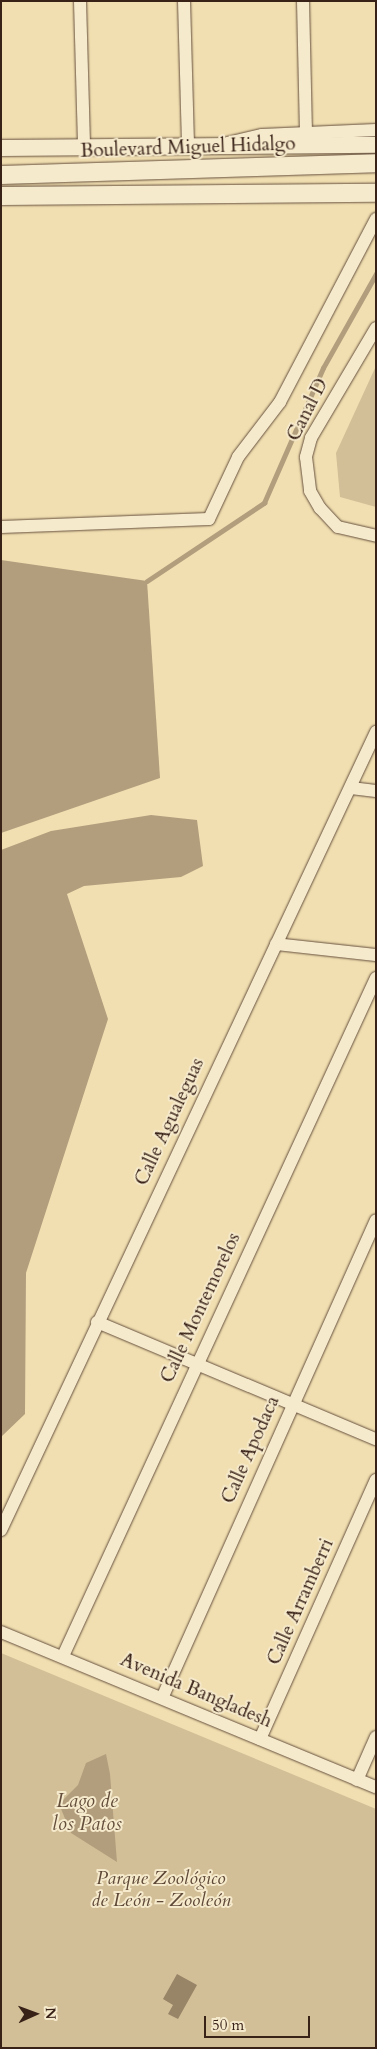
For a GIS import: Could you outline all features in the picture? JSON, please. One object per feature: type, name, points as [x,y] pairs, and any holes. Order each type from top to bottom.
[{"type":"main road","name":"Boulevard Miguel Hidalgo","points":[[1,175],[376,163]]},
{"type":"main road","points":[[1,196],[376,193]]},
{"type":"street","points":[[80,1],[84,145]]},
{"type":"street","points":[[184,1],[188,147]]},
{"type":"street","points":[[303,1],[306,132]]},
{"type":"street","points":[[217,147],[248,137],[306,132],[376,130]]},
{"type":"street","name":"Boulevard Miguel Hidalgo","points":[[1,148],[84,145],[188,147],[376,146]]},
{"type":"street","points":[[1,527],[209,519],[238,458],[280,402],[376,220]]},
{"type":"street","name":"Canal D","points":[[376,328],[311,438],[306,466],[310,491],[338,527],[376,536]]},
{"type":"street","name":"Calle Agualeguas","points":[[1,1530],[97,1322],[376,732]]},
{"type":"street","points":[[351,788],[376,791]]},
{"type":"street","points":[[276,944],[376,955]]},
{"type":"street","name":"Calle Montemorelos","points":[[63,1656],[196,1362],[376,978]]},
{"type":"street","name":"Calle Apodaca","points":[[163,1696],[291,1404],[376,1220]]},
{"type":"street","points":[[97,1322],[376,1439]]},
{"type":"street","name":"Calle Arramberri","points":[[260,1739],[376,1480]]},
{"type":"street","name":"Avenida Bangladesh","points":[[1,1632],[163,1696],[376,1787]]},
{"type":"street","points":[[357,1780],[376,1737]]},
{"type":"green space","points":[[376,366],[376,507],[340,497],[336,453]]},
{"type":"green space","name":"Parque Zoológico de León - Zooleón","points":[[1,1653],[376,1809],[376,2048],[1,2048]]},
{"type":"water","points":[[1,560],[147,581],[160,778],[1,833]]},
{"type":"water","points":[[151,815],[197,820],[203,866],[181,877],[84,886],[67,894],[108,1019],[26,1273],[25,1414],[1,1437],[1,850],[51,831]]},
{"type":"water","name":"Lago de los Patos","points":[[106,1754],[110,1774],[117,1862],[71,1833],[59,1804],[78,1785],[86,1763]]},
{"type":"building","points":[[177,1974],[197,1985],[178,2019],[168,2014],[173,2005],[163,1999]]},
{"type":"waterway","points":[[147,581],[264,503],[323,368],[376,274]]}]
